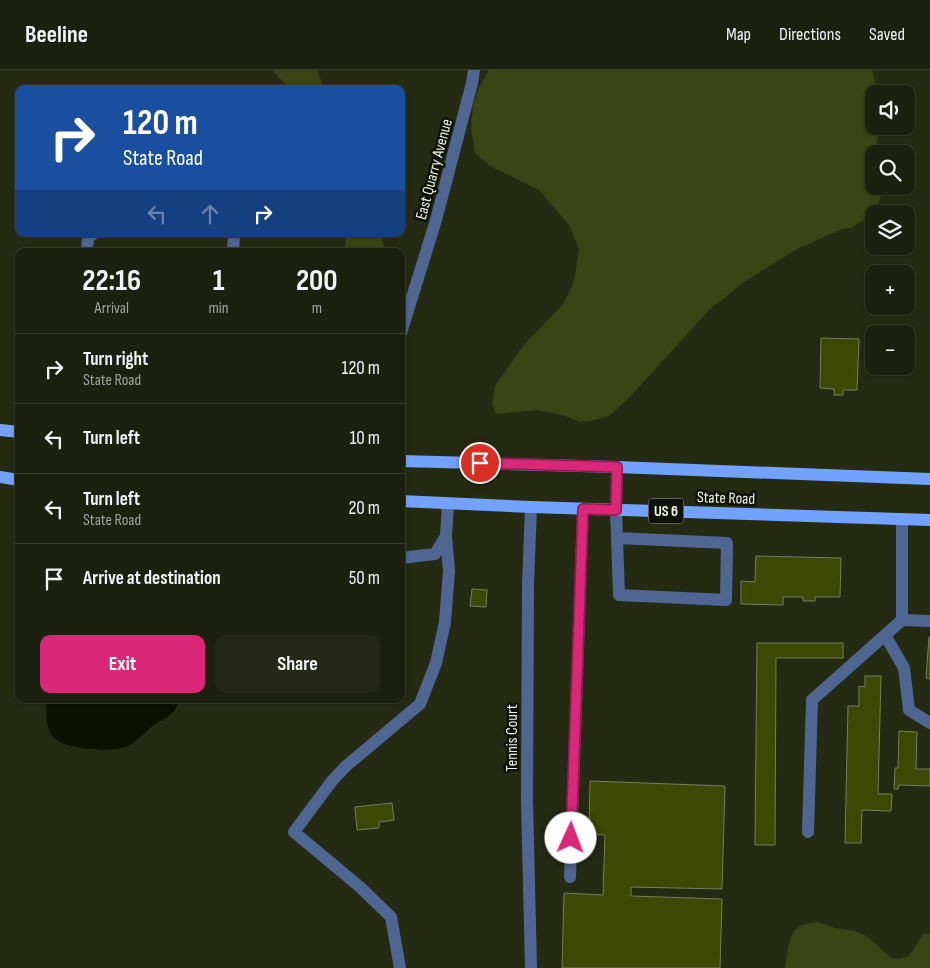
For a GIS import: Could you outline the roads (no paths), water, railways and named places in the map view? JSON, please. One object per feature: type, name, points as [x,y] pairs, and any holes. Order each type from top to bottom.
[{"type":"main road","points":[[0,430],[15,432]]},
{"type":"main road","name":"State Road","points":[[405,461],[930,479]]},
{"type":"main road","points":[[0,478],[15,480]]},
{"type":"main road","name":"State Road","points":[[405,501],[930,520]]},
{"type":"street","name":"East Quarry Avenue","points":[[405,320],[436,220],[474,70]]},
{"type":"street","points":[[617,467],[616,510],[619,595],[726,600],[727,543],[617,538]]},
{"type":"street","points":[[400,968],[391,917],[360,887],[294,832],[346,766],[420,704],[436,663],[445,622],[449,571],[446,536],[448,504]]},
{"type":"street","name":"Tennis Court","points":[[531,507],[528,584],[527,801],[531,968]]},
{"type":"street","points":[[570,877],[583,509]]},
{"type":"street","points":[[902,519],[902,620]]},
{"type":"street","points":[[405,558],[434,554],[446,536]]},
{"type":"street","points":[[808,832],[812,700],[902,620],[930,621]]},
{"type":"street","points":[[885,635],[904,668],[909,710],[930,723]]}]
